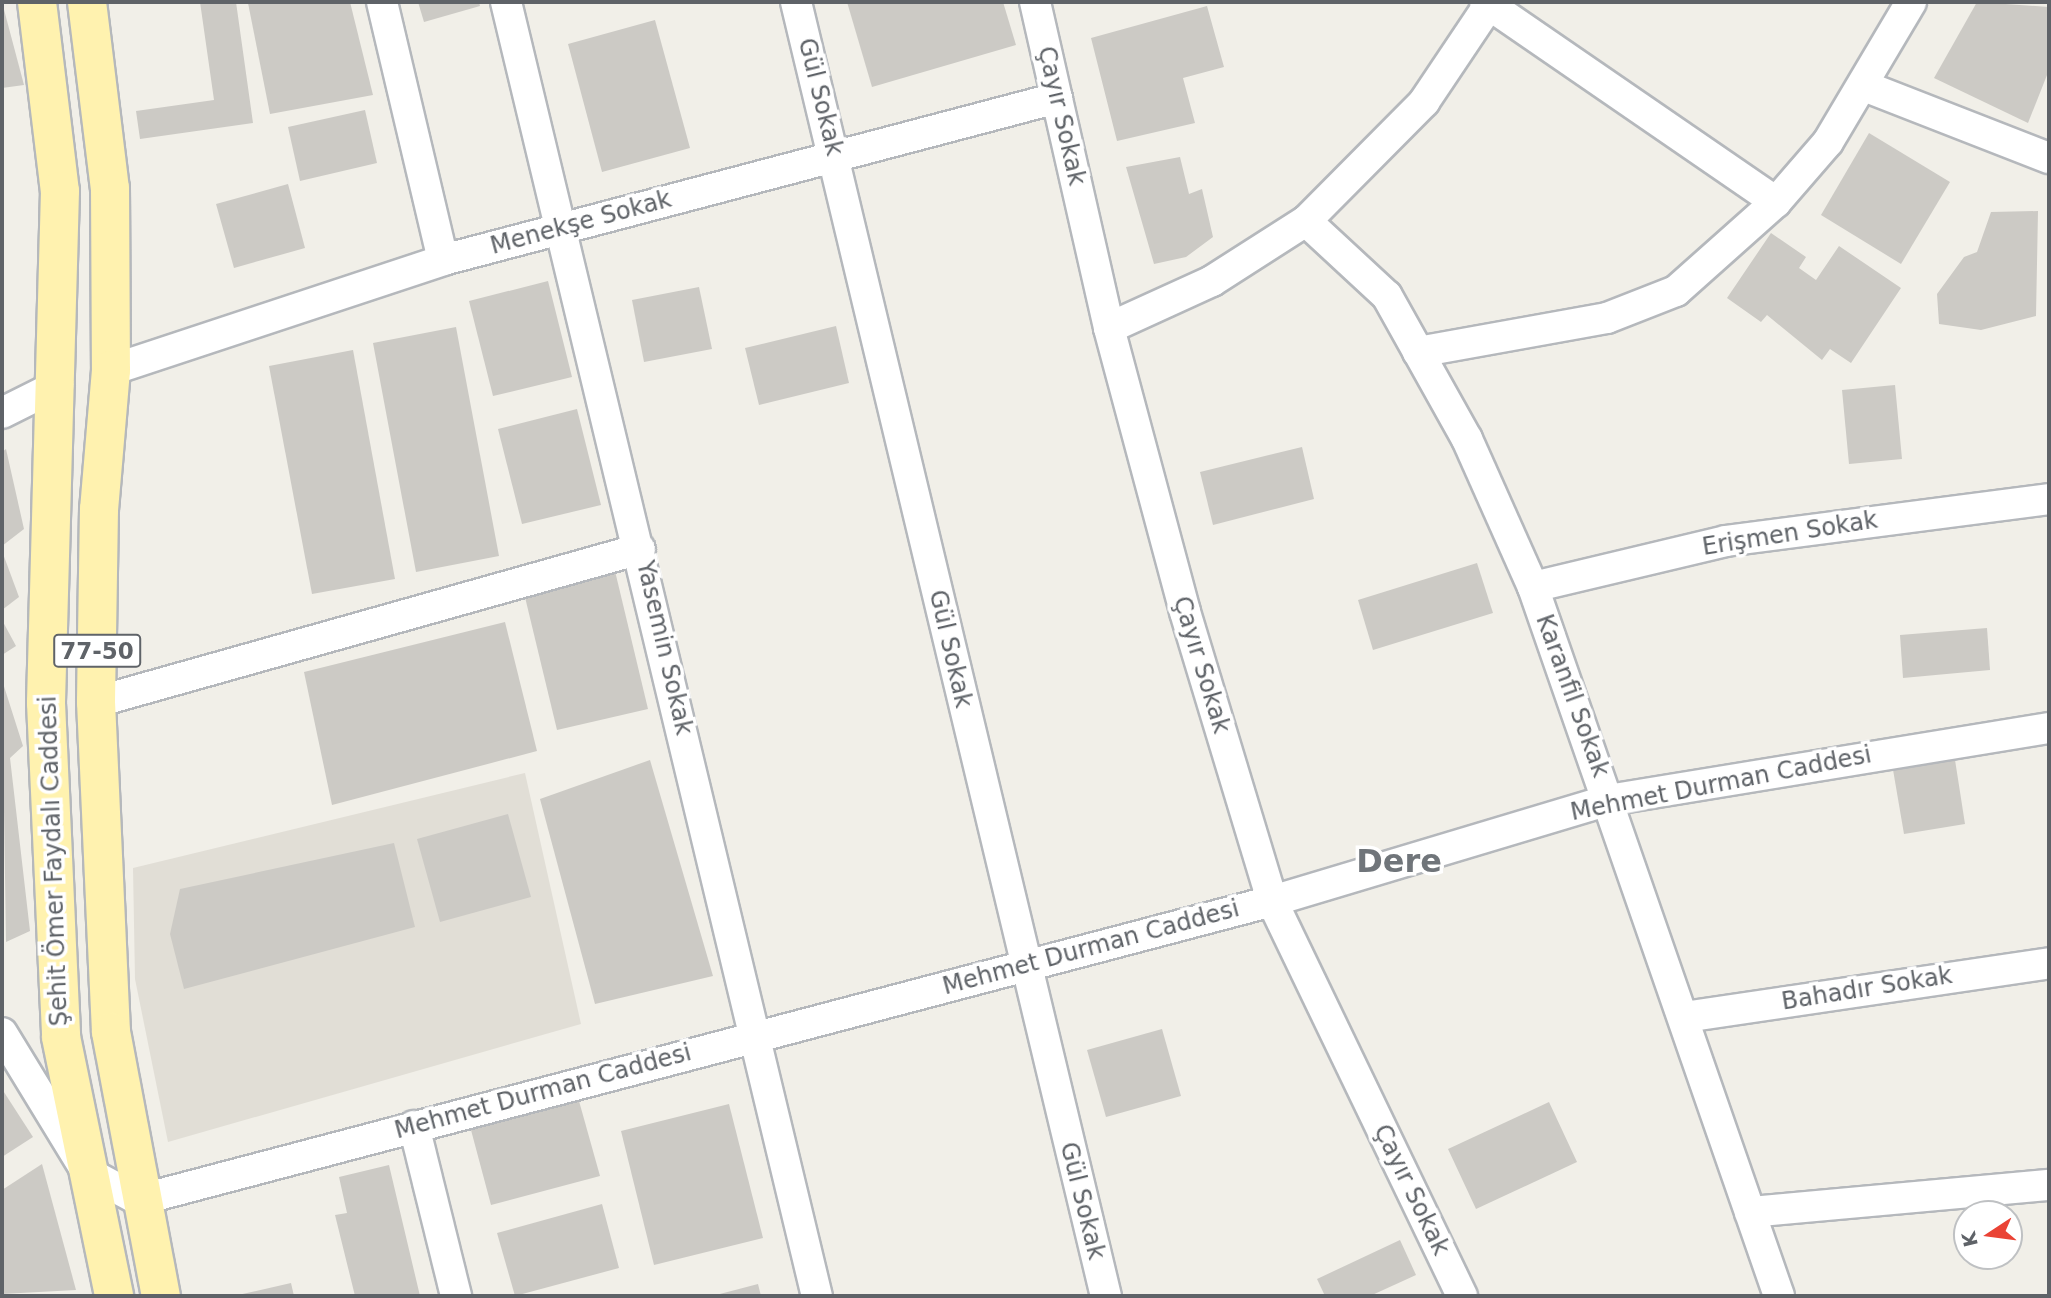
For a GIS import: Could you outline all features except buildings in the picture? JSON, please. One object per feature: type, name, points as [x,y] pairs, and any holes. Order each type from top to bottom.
[{"type":"main road","name":"Şehit Ömer Faydalı Caddesi","points":[[37,2],[60,191],[58,385],[46,703],[61,1037],[114,1296]]},
{"type":"main road","name":"Şehit Ömer Faydalı Caddesi","points":[[87,2],[110,188],[111,370],[99,509],[96,702],[111,1032],[139,1200],[161,1296]]},
{"type":"street","points":[[382,2],[443,260]]},
{"type":"street","name":"Yasemin Sokak","points":[[506,2],[564,229],[817,1296]]},
{"type":"street","name":"Gül Sokak","points":[[796,2],[1024,966],[1106,1296]]},
{"type":"street","name":"Çayır Sokak","points":[[1035,2],[1109,328],[1185,612],[1272,901],[1462,1296]]},
{"type":"street","points":[[1418,352],[1607,318],[1676,291],[1776,202],[1828,142],[1864,86],[1911,2]]},
{"type":"street","points":[[1109,328],[1212,281],[1307,221],[1424,102],[1487,3],[1776,202]]},
{"type":"street","points":[[1864,86],[2049,158]]},
{"type":"street","name":"Menekşe Sokak","points":[[111,370],[443,260],[1057,98]]},
{"type":"street","name":"Karanfil Sokak","points":[[1307,221],[1387,296],[1466,439],[1533,587],[1685,1017],[1779,1296]]},
{"type":"street","points":[[6,402],[58,385]]},
{"type":"street","name":"Erişmen Sokak","points":[[1533,587],[1726,541],[2049,499]]},
{"type":"street","points":[[96,702],[640,549]]},
{"type":"street","name":"Mehmet Durman Caddesi","points":[[139,1200],[756,1035],[1272,901],[1609,800],[2049,728]]},
{"type":"street","name":"Bahadır Sokak","points":[[1685,1017],[2049,963]]},
{"type":"street","points":[[2,1033],[87,1172],[139,1200]]},
{"type":"street","points":[[414,1126],[456,1296]]},
{"type":"street","points":[[1750,1212],[2049,1185]]},
{"type":"shaded area","points":[[525,773],[581,1024],[168,1142],[135,979],[133,868]]},
{"type":"district","name":"Dere","points":[[1399,861]]}]
